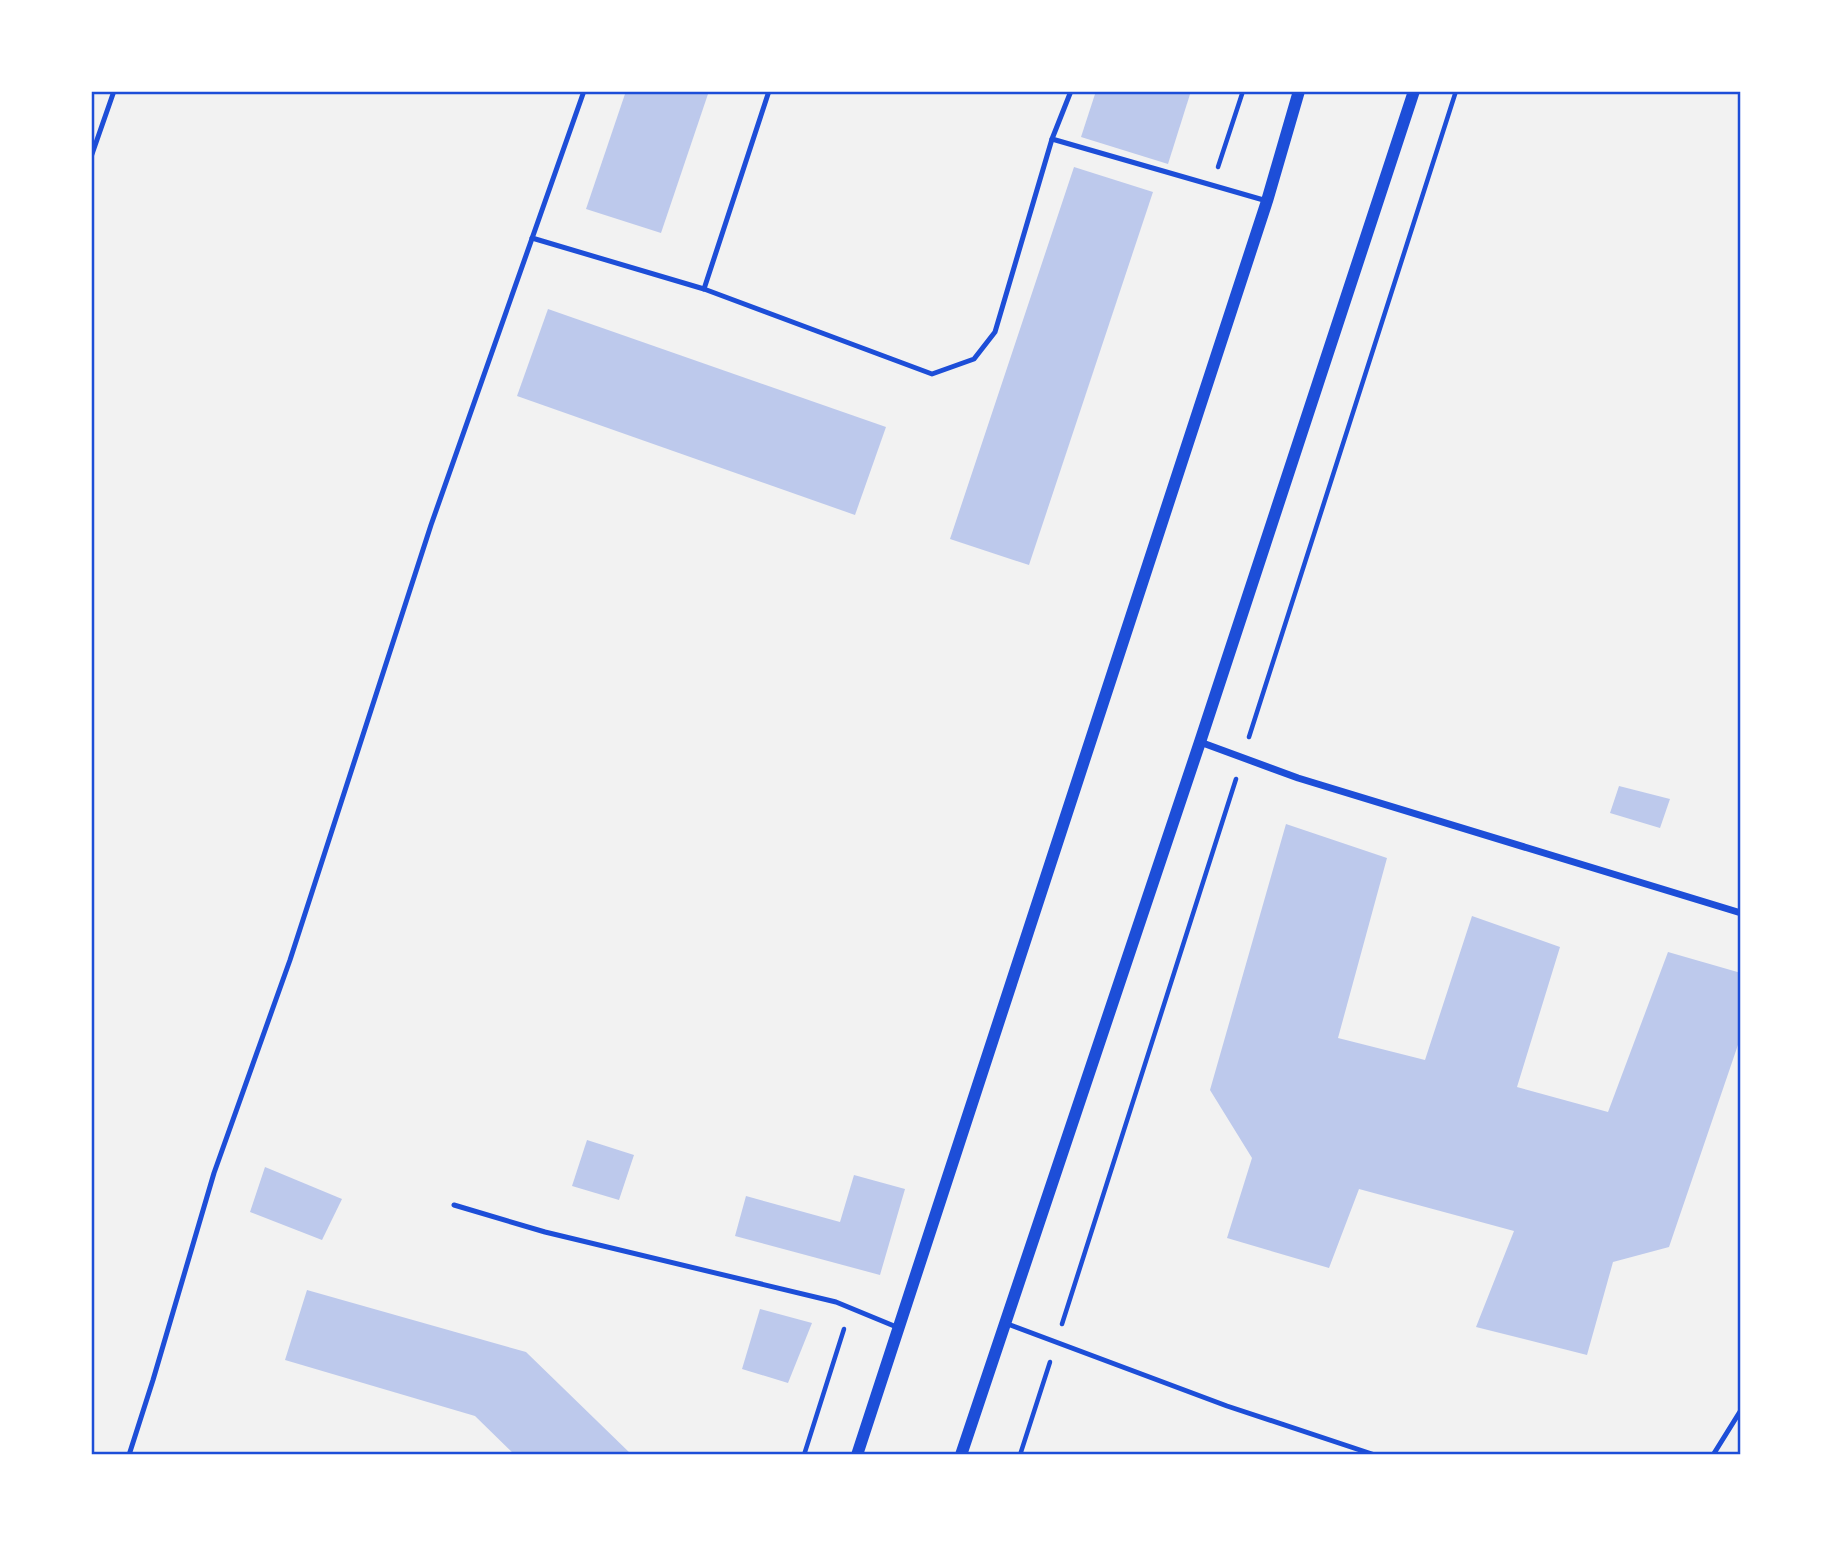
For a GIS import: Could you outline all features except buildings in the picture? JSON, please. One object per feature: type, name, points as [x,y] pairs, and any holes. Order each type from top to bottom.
[{"type":"street","points":[[857,1455],[1267,201],[1299,91]]},
{"type":"street","points":[[961,1455],[1003,1323],[1200,742],[1413,91]]},
{"type":"street","points":[[1200,742],[1298,778],[1741,914]]},
{"type":"lane","points":[[91,157],[114,91]]},
{"type":"lane","points":[[128,1455],[214,1173],[290,960],[431,526],[584,91]]},
{"type":"lane","points":[[705,289],[768,91]]},
{"type":"lane","points":[[532,238],[705,289],[932,374],[974,359],[995,332],[1052,139],[1071,91]]},
{"type":"lane","points":[[1052,139],[1267,201]]},
{"type":"lane","points":[[454,1205],[545,1232],[836,1301],[899,1328]]},
{"type":"lane","points":[[1003,1323],[1227,1406],[1375,1455]]},
{"type":"lane","points":[[1713,1455],[1741,1410]]},
{"type":"path","points":[[1212,185],[1243,91]]},
{"type":"path","points":[[804,1455],[851,1308]]}]
